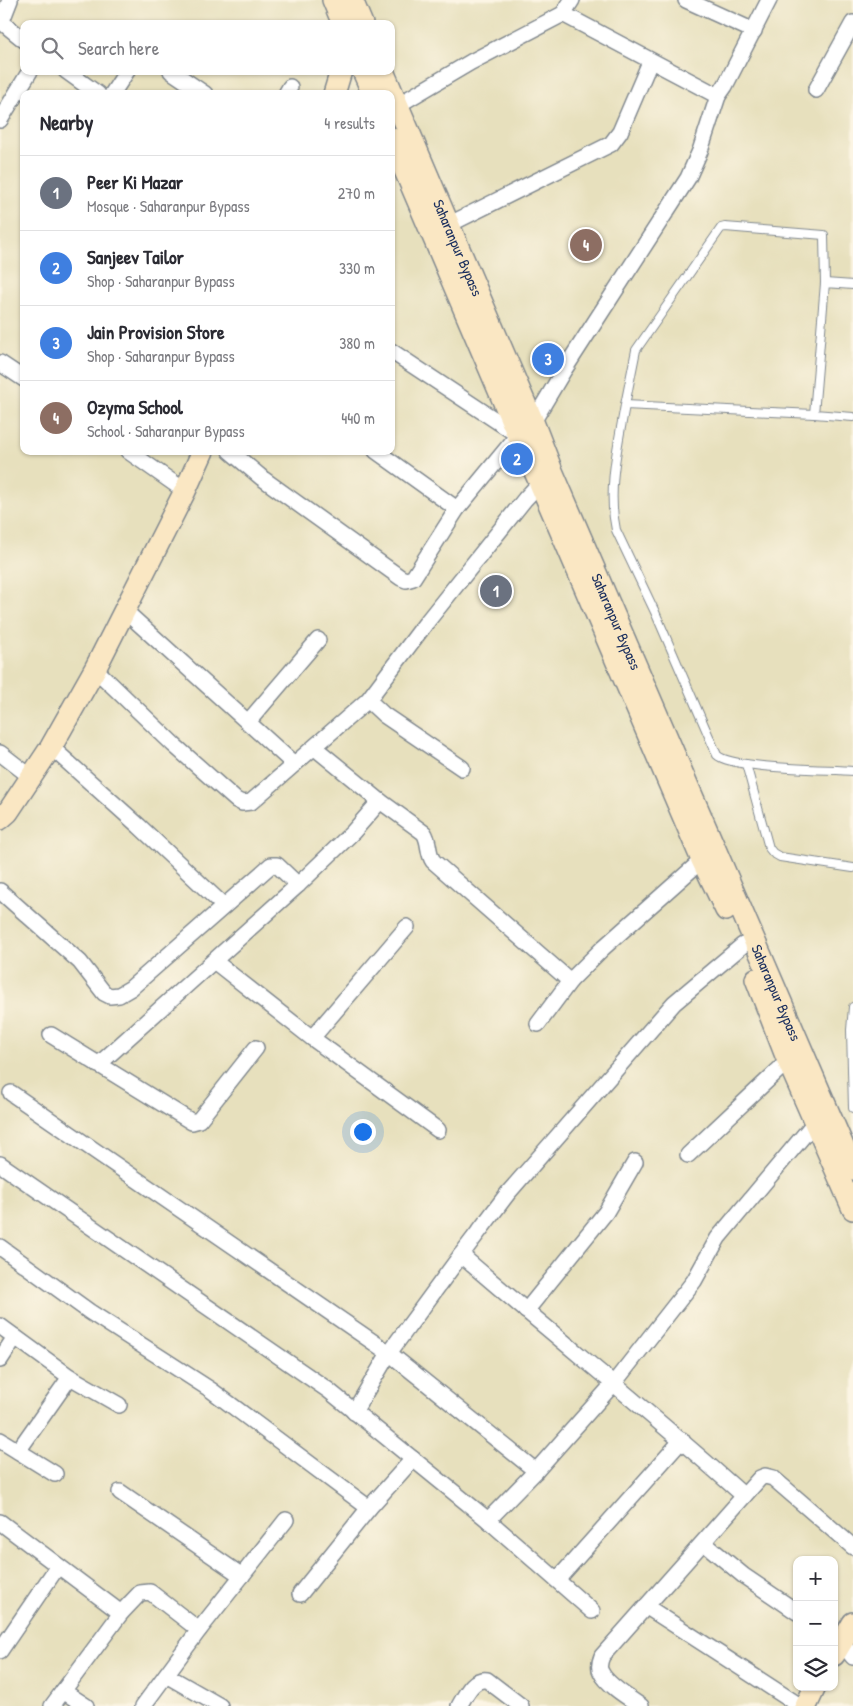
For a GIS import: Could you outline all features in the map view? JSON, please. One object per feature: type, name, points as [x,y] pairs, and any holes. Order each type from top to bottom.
[{"type":"main road","points":[[333,0],[341,20]]},
{"type":"main road","points":[[352,0],[360,20]]},
{"type":"main road","points":[[335,90],[340,75]]},
{"type":"main road","points":[[365,75],[371,90]]},
{"type":"main road","name":"Saharanpur Bypass","points":[[385,75],[391,90]]},
{"type":"main road","name":"Saharanpur Bypass","points":[[395,98],[448,225],[525,429],[552,471],[853,1169]]},
{"type":"main road","points":[[395,147],[525,429],[540,483],[702,860],[743,945],[788,1061],[853,1209]]},
{"type":"main road","points":[[3,812],[32,777],[95,669],[201,455]]},
{"type":"main road","points":[[841,1648],[853,1623]]},
{"type":"main road","points":[[806,1706],[814,1691]]},
{"type":"street","points":[[10,0],[2,18],[3,23],[20,37]]},
{"type":"street","points":[[398,105],[471,62],[563,14],[572,0]]},
{"type":"street","points":[[686,0],[754,31]]},
{"type":"street","points":[[235,455],[316,517],[401,578],[406,580],[413,578],[458,509],[525,429],[688,178],[700,151],[718,96],[769,0]]},
{"type":"street","points":[[563,14],[650,62],[718,96]]},
{"type":"street","points":[[816,90],[853,23]]},
{"type":"street","points":[[448,225],[611,144],[620,132],[650,62]]},
{"type":"street","points":[[0,120],[28,75]]},
{"type":"street","points":[[72,75],[92,90]]},
{"type":"street","points":[[115,90],[124,75]]},
{"type":"street","points":[[176,75],[199,90]]},
{"type":"street","points":[[395,353],[525,429]]},
{"type":"street","points":[[0,363],[20,376]]},
{"type":"street","points":[[134,455],[185,491]]},
{"type":"street","points":[[382,455],[458,509]]},
{"type":"street","points":[[95,669],[174,745],[236,800],[242,803],[251,802],[368,700],[525,499],[540,483]]},
{"type":"street","points":[[124,611],[294,764]]},
{"type":"street","points":[[248,722],[318,640]]},
{"type":"street","points":[[368,700],[384,715],[462,768]]},
{"type":"street","points":[[51,747],[224,906]]},
{"type":"street","points":[[315,748],[380,801],[424,832],[428,840],[428,852],[433,861],[570,981]]},
{"type":"street","points":[[0,753],[32,777]]},
{"type":"street","points":[[98,1065],[298,885],[353,832],[380,801]]},
{"type":"street","points":[[538,1024],[570,981],[603,948],[702,860]]},
{"type":"street","points":[[0,891],[80,962],[104,993],[110,996],[119,995],[131,988],[273,864],[277,865],[298,885]]},
{"type":"street","points":[[312,1038],[407,927]]},
{"type":"street","points":[[354,1412],[389,1353],[508,1194],[674,1004],[743,945]]},
{"type":"street","points":[[214,961],[312,1038],[438,1130]]},
{"type":"street","points":[[51,1035],[185,1118],[195,1122],[256,1048]]},
{"type":"street","points":[[688,1155],[788,1061]]},
{"type":"street","points":[[12,1093],[389,1353],[536,1471]]},
{"type":"street","points":[[488,1520],[536,1471],[614,1384],[694,1281],[718,1238],[815,1122]]},
{"type":"street","points":[[526,1311],[606,1212],[635,1162]]},
{"type":"street","points":[[0,1164],[328,1390],[488,1520],[592,1611]]},
{"type":"street","points":[[0,1247],[90,1312],[211,1390],[370,1508]]},
{"type":"street","points":[[461,1255],[682,1440],[744,1496]]},
{"type":"street","points":[[0,1326],[70,1377],[119,1405]]},
{"type":"street","points":[[0,1360],[15,1337]]},
{"type":"street","points":[[18,1451],[70,1377]]},
{"type":"street","points":[[0,1440],[55,1474]]},
{"type":"street","points":[[557,1580],[682,1440]]},
{"type":"street","points":[[300,1594],[370,1508],[413,1459]]},
{"type":"street","points":[[641,1706],[619,1691],[605,1678],[601,1672],[600,1662],[602,1656],[760,1478],[765,1476],[773,1478],[853,1547]]},
{"type":"street","points":[[120,1492],[242,1576]]},
{"type":"street","points":[[143,1706],[199,1630],[286,1520]]},
{"type":"street","points":[[0,1524],[121,1613]]},
{"type":"street","points":[[704,1543],[744,1576],[793,1609]]},
{"type":"street","points":[[0,1651],[58,1566]]},
{"type":"street","points":[[52,1706],[121,1613],[140,1593],[150,1592],[199,1630]]},
{"type":"street","points":[[647,1607],[800,1706]]},
{"type":"street","points":[[166,1675],[220,1706]]},
{"type":"street","points":[[459,1706],[473,1684],[482,1679],[487,1680],[521,1706]]},
{"type":"street","points":[[63,1692],[86,1706]]},
{"type":"lane","points":[[814,414],[825,284],[824,235],[721,228],[636,350],[624,405],[613,484],[613,518],[616,530],[655,612],[716,755],[721,759],[746,764],[853,771]]},
{"type":"lane","points":[[825,284],[853,285]]},
{"type":"lane","points":[[624,405],[853,416]]},
{"type":"lane","points":[[746,764],[768,848],[773,854],[853,868]]},
{"type":"lane","points":[[853,1006],[853,1108]]},
{"type":"place","name":"Ozyma School","points":[[586,245]]},
{"type":"place","name":"Jain Provision Store","points":[[548,359]]},
{"type":"place","name":"Sanjeev Tailor","points":[[517,459]]},
{"type":"place","name":"Peer Ki Mazar","points":[[496,591]]}]
